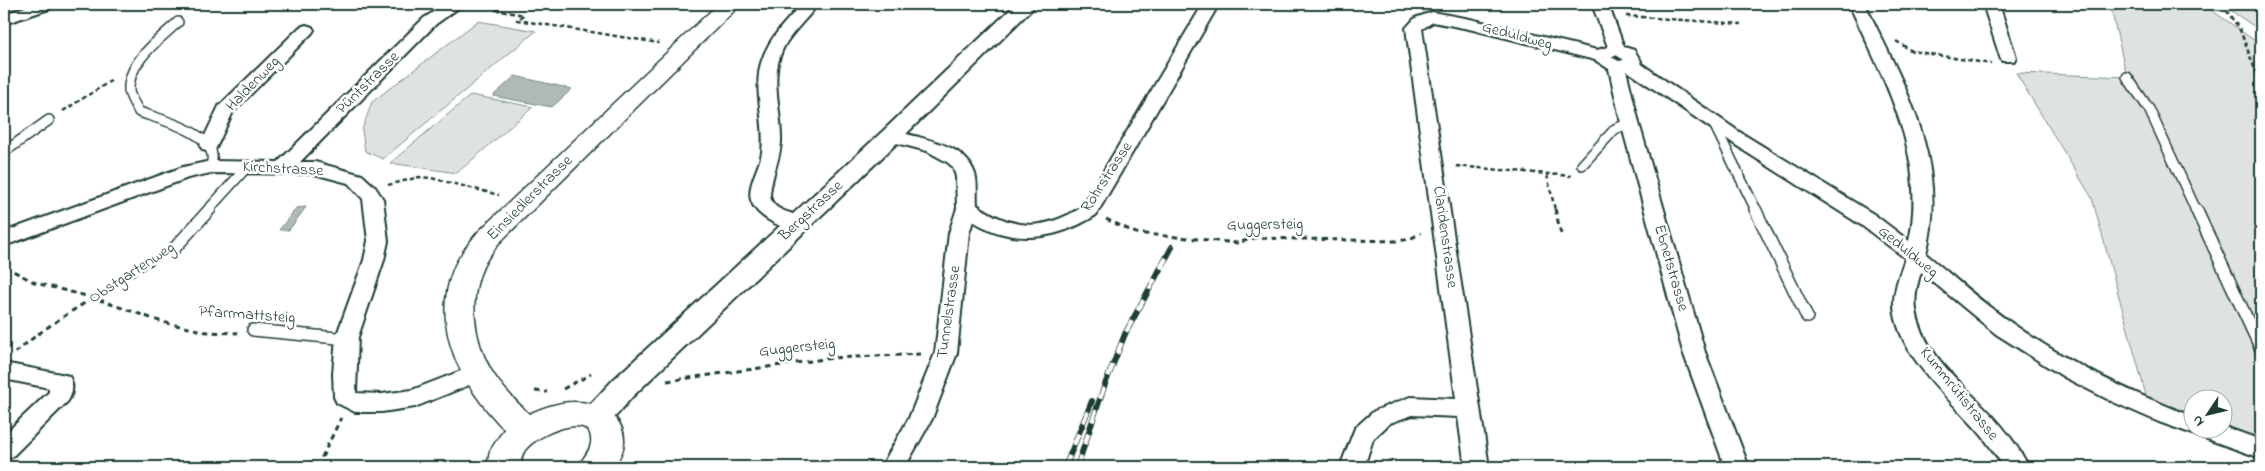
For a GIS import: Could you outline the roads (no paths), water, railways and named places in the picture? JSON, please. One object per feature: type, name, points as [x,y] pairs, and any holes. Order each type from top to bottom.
[{"type":"main road","name":"Einsiedlerstrasse","points":[[525,430],[498,403],[476,373],[461,332],[460,295],[467,269],[488,238],[730,4]]},
{"type":"main road","points":[[504,467],[506,452],[514,440],[525,430],[539,422],[561,415],[583,414],[595,418],[603,424],[608,433],[605,454],[595,467]]},
{"type":"street","points":[[4,19],[49,4]]},
{"type":"street","name":"Püntstrasse","points":[[284,167],[430,21],[456,4]]},
{"type":"street","points":[[798,224],[776,216],[762,202],[760,193],[770,162],[773,137],[768,79],[769,61],[786,31],[810,4]]},
{"type":"street","name":"Bergstrasse","points":[[595,418],[623,388],[891,136],[1027,4]]},
{"type":"street","name":"Rohrstrasse","points":[[967,208],[994,226],[1021,231],[1046,231],[1073,223],[1089,211],[1211,4]]},
{"type":"street","name":"Kummrütistrasse","points":[[1856,4],[1905,106],[1916,140],[1922,175],[1924,211],[1915,258],[1904,294],[1906,314],[1914,337],[1930,363],[1985,423],[2017,467]]},
{"type":"street","points":[[1991,4],[2008,56]]},
{"type":"street","name":"Ebnetstrasse","points":[[1601,9],[1617,59],[1630,123],[1694,352],[1737,467]]},
{"type":"street","name":"Geduldweg","points":[[1432,17],[1470,24],[1566,49],[1617,59],[1793,175],[1869,221],[2004,329],[2053,361],[2134,402],[2182,422]]},
{"type":"street","name":"Claridenstrasse","points":[[1432,17],[1421,21],[1414,28],[1477,467]]},
{"type":"street","name":"Haldenweg","points":[[209,146],[225,110],[306,30]]},
{"type":"street","points":[[891,136],[936,148],[960,162],[965,173],[967,208]]},
{"type":"street","name":"Kirchstrasse","points":[[4,239],[183,173],[211,167],[315,168],[340,173],[355,179],[368,191],[373,199],[378,241],[374,260],[347,336]]},
{"type":"street","name":"Tunnelstrasse","points":[[893,467],[920,419],[946,353],[959,233],[967,208]]},
{"type":"street","points":[[347,336],[344,374],[345,397],[355,403],[382,404],[415,398],[476,373]]},
{"type":"street","points":[[4,450],[60,395],[61,382],[7,365]]},
{"type":"street","points":[[1352,467],[1362,434],[1382,417],[1410,406],[1470,409]]},
{"type":"street","points":[[2230,438],[2261,449]]},
{"type":"lane","points":[[178,22],[137,66],[131,78],[129,92],[139,112],[161,121],[190,129],[209,146],[213,161],[211,167]]},
{"type":"lane","points":[[2127,77],[2149,109],[2261,350]]},
{"type":"lane","points":[[4,152],[49,120]]},
{"type":"lane","points":[[1712,121],[1807,316]]},
{"type":"lane","points":[[1582,165],[1615,129],[1630,123]]},
{"type":"lane","name":"Obstgartenweg","points":[[172,251],[247,167]]},
{"type":"lane","name":"Pfarrmattsteig","points":[[253,330],[336,338],[347,336]]},
{"type":"railway","points":[[1077,467],[1104,387],[1125,334],[1172,247]]},
{"type":"railway","points":[[1065,467],[1092,401]]}]
